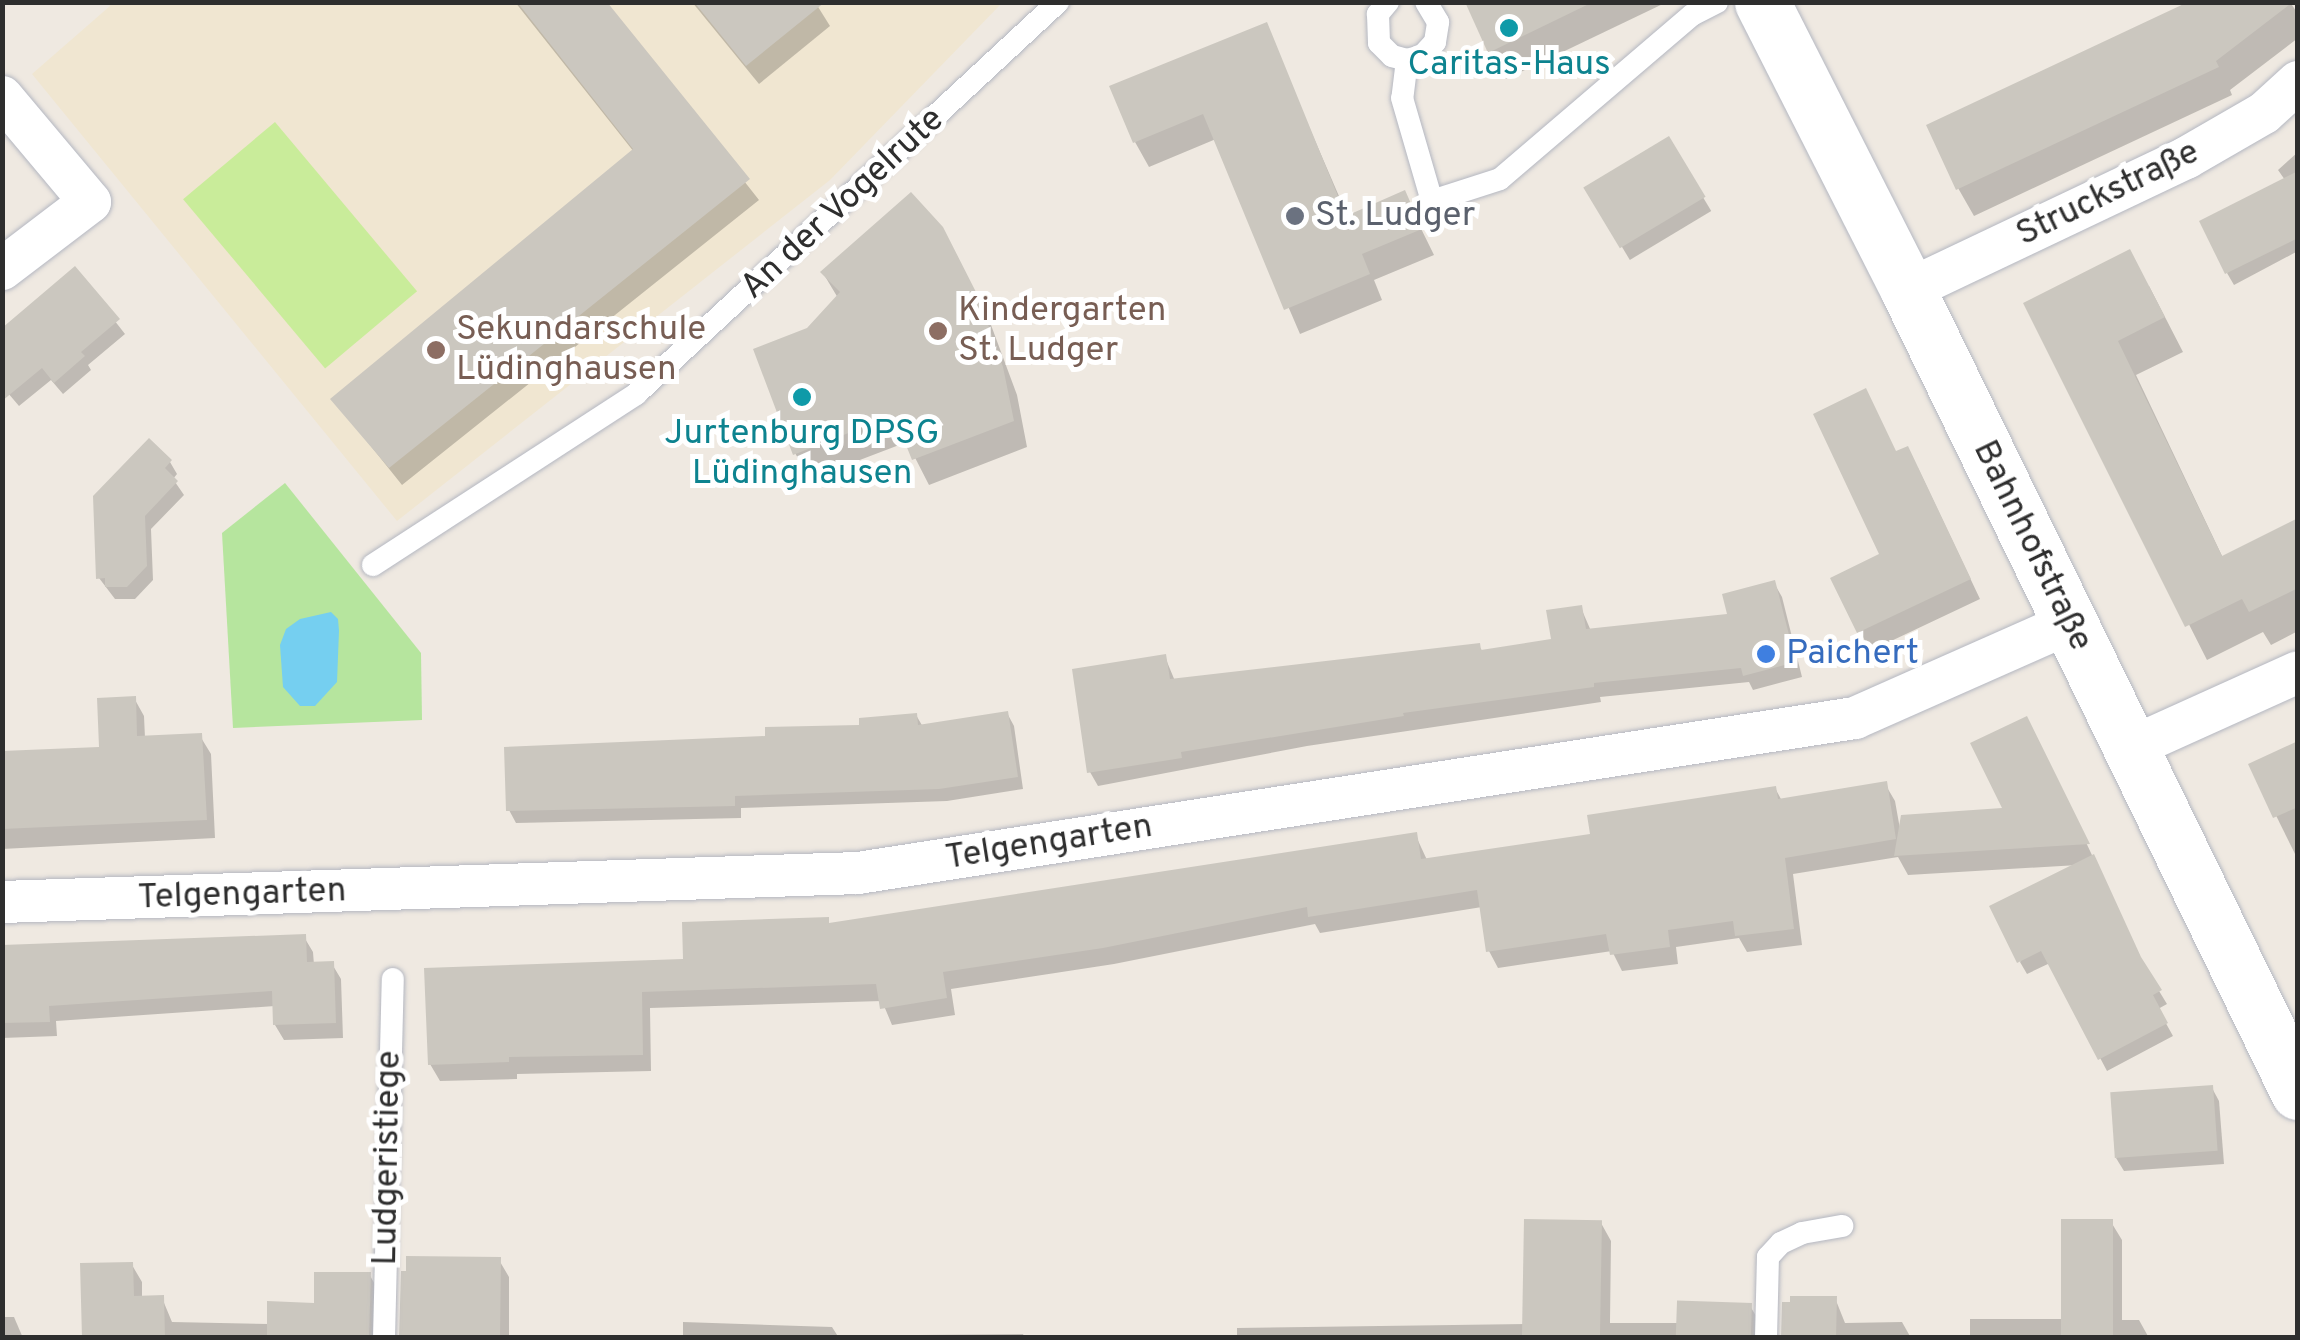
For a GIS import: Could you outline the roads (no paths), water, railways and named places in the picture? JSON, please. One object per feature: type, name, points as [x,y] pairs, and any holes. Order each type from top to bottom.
[{"type":"main road","name":"Bahnhofstraße","points":[[1762,2],[1908,290],[2298,1092]]},
{"type":"street","name":"Struckstraße","points":[[1908,290],[2186,158],[2264,112],[2298,82]]},
{"type":"street","points":[[2,97],[90,202],[2,269]]},
{"type":"street","name":"Telgengarten","points":[[2,902],[858,873],[1855,718],[2069,623]]},
{"type":"street","points":[[2130,748],[2298,672]]},
{"type":"lane","name":"An der Vogelrute","points":[[373,564],[636,394],[1058,2]]},
{"type":"lane","points":[[1388,2],[1378,14],[1379,43],[1392,56],[1407,60],[1422,56],[1435,42],[1438,22],[1426,2]]},
{"type":"lane","points":[[1407,60],[1402,98],[1432,201],[1500,179],[1692,16],[1717,2]]},
{"type":"lane","name":"Ludgeristiege","points":[[384,1338],[392,979]]},
{"type":"lane","points":[[1766,1338],[1768,1257],[1782,1243],[1802,1234],[1842,1226]]},
{"type":"water","points":[[331,612],[338,619],[337,682],[315,706],[300,706],[283,687],[280,645],[286,629],[300,619]]},
{"type":"place","name":"Caritas-Haus","points":[[1509,28]]},
{"type":"place","name":"St. Ludger","points":[[1295,216]]},
{"type":"place","name":"Kindergarten St. Ludger","points":[[938,331]]},
{"type":"place","name":"Sekundarschule Lüdinghausen","points":[[436,350]]},
{"type":"place","name":"Jurtenburg DPSG Lüdinghausen","points":[[802,397]]},
{"type":"place","name":"Paichert","points":[[1766,654]]}]
